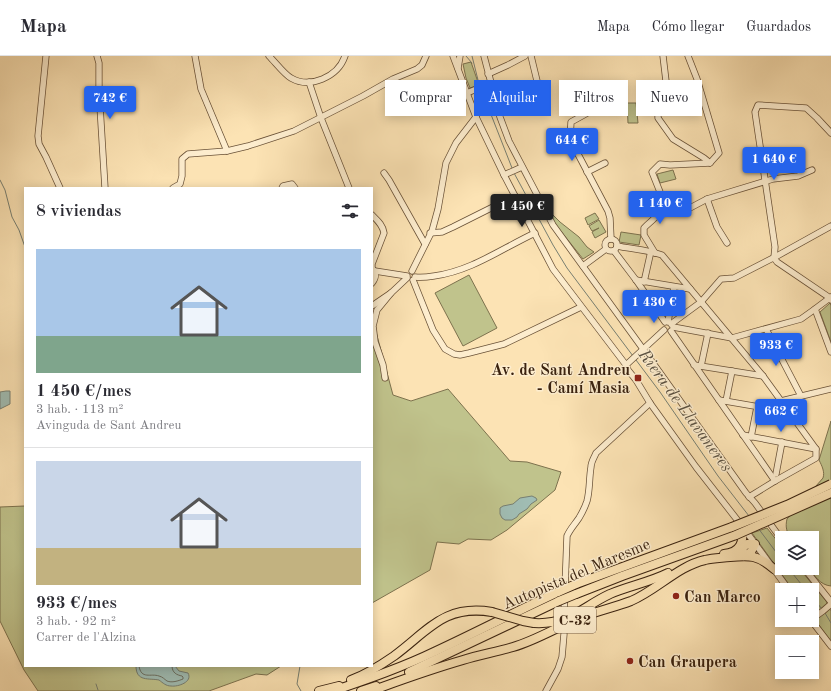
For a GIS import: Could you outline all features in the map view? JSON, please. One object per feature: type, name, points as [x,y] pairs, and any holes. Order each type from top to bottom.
[{"type":"highway","name":"Autopista del Maresme","points":[[333,691],[384,673],[428,654],[576,584],[732,527],[787,505],[831,484]]},
{"type":"highway","name":"Autopista del Maresme","points":[[362,691],[418,669],[559,601],[622,576],[736,536],[831,494]]},
{"type":"highway","points":[[730,553],[738,548],[741,543],[743,535],[742,526]]},
{"type":"highway","name":"C-32","points":[[320,691],[338,686],[373,670],[394,656],[431,626],[456,612],[482,610],[534,623],[546,623],[562,620],[611,594],[660,577],[698,559],[738,551],[747,544],[755,544]]},
{"type":"highway","points":[[744,556],[751,552],[755,544]]},
{"type":"highway","name":"C-32","points":[[371,691],[434,669],[530,641],[582,617],[632,600],[696,563],[712,559],[744,556],[758,558],[774,569]]},
{"type":"street","points":[[46,56],[38,136],[39,144],[60,187]]},
{"type":"street","points":[[97,56],[99,64],[99,90],[106,187]]},
{"type":"street","points":[[195,56],[201,89],[227,151]]},
{"type":"street","points":[[269,56],[290,78],[300,82],[319,81],[337,69],[345,56]]},
{"type":"street","points":[[175,187],[180,184],[182,176],[182,159],[188,154],[227,151],[248,146],[294,131],[393,79],[417,69],[422,65],[426,56]]},
{"type":"street","points":[[453,56],[476,117],[504,175],[553,269],[626,365],[650,403],[696,467],[784,583]]},
{"type":"street","points":[[458,68],[460,56]]},
{"type":"street","points":[[484,56],[489,80]]},
{"type":"street","points":[[488,74],[525,56]]},
{"type":"street","points":[[531,56],[537,80]]},
{"type":"street","points":[[662,56],[666,81],[663,98],[658,107],[658,118],[673,139],[710,163]]},
{"type":"street","points":[[689,56],[698,79],[719,153],[710,163],[660,164],[652,172],[666,207],[679,212],[707,199],[773,179],[798,176],[812,170]]},
{"type":"street","points":[[309,82],[321,118],[350,187]]},
{"type":"street","points":[[467,93],[474,90]]},
{"type":"street","points":[[626,365],[664,330],[663,325],[732,338],[801,319],[831,298],[777,262],[774,258],[775,247],[755,112],[758,105],[806,108],[818,118],[831,133]]},
{"type":"street","points":[[500,116],[509,141],[553,225],[749,497],[775,531]]},
{"type":"street","points":[[582,116],[571,122],[570,139],[608,211],[610,218],[611,239]]},
{"type":"street","points":[[373,305],[415,274],[412,271],[430,233],[438,209],[446,163],[456,143],[476,117]]},
{"type":"street","points":[[587,172],[605,163]]},
{"type":"street","points":[[504,175],[522,167]]},
{"type":"street","points":[[384,173],[425,244]]},
{"type":"street","points":[[282,187],[292,184],[294,187]]},
{"type":"street","points":[[430,233],[442,232],[453,228],[515,196]]},
{"type":"street","points":[[707,199],[717,227],[727,243]]},
{"type":"street","points":[[644,282],[653,252],[644,235],[644,228],[655,218],[658,213],[659,206],[657,202]]},
{"type":"street","points":[[373,216],[384,229],[384,233],[373,261]]},
{"type":"street","points":[[669,325],[701,302],[721,278],[734,278],[774,258],[831,226]]},
{"type":"street","points":[[375,272],[410,278],[444,274],[464,269],[535,234]]},
{"type":"street","points":[[611,239],[616,242],[615,248],[636,280],[669,325],[694,365],[775,481]]},
{"type":"street","points":[[606,249],[605,243],[611,239]]},
{"type":"street","points":[[583,266],[606,249],[609,251],[615,248],[631,249],[653,252],[662,256],[763,376],[816,449],[816,458],[749,497]]},
{"type":"street","points":[[373,269],[376,275],[373,282]]},
{"type":"street","points":[[410,278],[433,330],[441,344],[449,352],[460,355],[504,344],[581,307]]},
{"type":"street","points":[[636,280],[690,289]]},
{"type":"street","points":[[669,325],[674,287]]},
{"type":"street","points":[[385,378],[383,366],[375,342],[373,326],[377,310],[391,293]]},
{"type":"street","points":[[815,310],[831,352]]},
{"type":"street","points":[[766,329],[801,396]]},
{"type":"street","points":[[701,366],[708,333]]},
{"type":"street","points":[[694,365],[763,376]]},
{"type":"street","points":[[726,401],[732,371]]},
{"type":"street","points":[[780,401],[831,389]]},
{"type":"street","points":[[719,400],[789,412]]},
{"type":"street","points":[[564,613],[567,536],[569,530],[578,519],[587,501],[593,460],[596,453],[650,403]]},
{"type":"street","points":[[751,437],[757,406]]},
{"type":"street","points":[[743,436],[816,449]]},
{"type":"street","points":[[776,474],[782,442]]},
{"type":"street","points":[[809,575],[831,603],[819,614]]},
{"type":"street","points":[[818,627],[831,646]]},
{"type":"street","points":[[546,691],[558,669],[562,657],[564,634]]},
{"type":"green space","points":[[471,62],[477,80],[474,80],[474,87],[470,88],[463,64]]},
{"type":"green space","points":[[628,103],[636,103],[636,116],[637,116],[638,123],[628,123]]},
{"type":"green space","points":[[673,170],[676,179],[660,183],[657,174]]},
{"type":"green space","points":[[548,211],[579,237],[587,247],[594,252],[583,259],[556,225]]},
{"type":"green space","points":[[595,213],[599,219],[588,225],[585,218]]},
{"type":"green space","points":[[599,220],[606,232],[595,238],[592,232],[599,228],[592,231],[589,226]]},
{"type":"green space","points":[[621,232],[641,235],[639,245],[619,242]]},
{"type":"green space","points":[[469,275],[497,328],[463,346],[435,293]]},
{"type":"green space","points":[[830,303],[831,306],[831,342],[820,312]]},
{"type":"green space","points":[[373,321],[393,395],[411,401],[448,389],[510,461],[527,462],[561,472],[555,490],[507,530],[491,540],[468,539],[459,544],[437,542],[430,570],[373,602]]},
{"type":"green space","points":[[831,421],[831,586],[824,584],[813,575],[819,575],[819,531],[787,531],[786,524],[787,519],[823,478],[823,471],[819,460]]},
{"type":"green space","points":[[24,506],[24,667],[279,667],[267,675],[256,674],[209,691],[38,691],[24,670],[0,621],[0,507]]},
{"type":"green space","points":[[767,528],[775,538],[775,565],[752,533]]},
{"type":"green space","points":[[782,575],[805,575],[811,583],[788,583]]},
{"type":"green space","points":[[819,592],[826,601],[831,611],[831,641],[819,625]]},
{"type":"water","points":[[10,391],[10,404],[0,409],[0,392]]},
{"type":"water","points":[[532,496],[537,500],[517,517],[512,520],[505,520],[502,518],[500,508],[513,504],[520,498]]},
{"type":"water","points":[[136,667],[176,667],[179,671],[188,673],[189,676],[187,681],[181,685],[174,686],[165,684],[159,680],[141,677],[138,675]]},
{"type":"waterway","name":"Riera de Llavaneres","points":[[466,56],[472,63]]},
{"type":"waterway","name":"Riera de Llavaneres","points":[[472,56],[478,80]]},
{"type":"waterway","name":"Riera de Llavaneres","points":[[492,116],[512,168]]},
{"type":"waterway","name":"Riera de Llavaneres","points":[[514,173],[567,268],[633,356]]},
{"type":"waterway","points":[[0,180],[5,190],[12,217],[24,244]]},
{"type":"waterway","name":"Riera de Llavaneres","points":[[636,360],[718,476],[749,516]]},
{"type":"waterway","name":"Riera de Llavaneres","points":[[758,528],[775,551]]},
{"type":"waterway","name":"Riera de Llavaneres","points":[[794,575],[800,583]]},
{"type":"waterway","name":"Riera de Llavaneres","points":[[819,605],[822,609]]},
{"type":"waterway","name":"Riera de Llavaneres","points":[[825,613],[831,623]]},
{"type":"waterway","points":[[300,667],[297,684],[301,691]]},
{"type":"waterway","points":[[96,684],[98,690]]},
{"type":"place","name":"Av. de Sant Andreu - Camí Masia","points":[[638,378]]},
{"type":"place","name":"Can Marco","points":[[676,596]]},
{"type":"place","name":"Can Graupera","points":[[630,661]]}]
